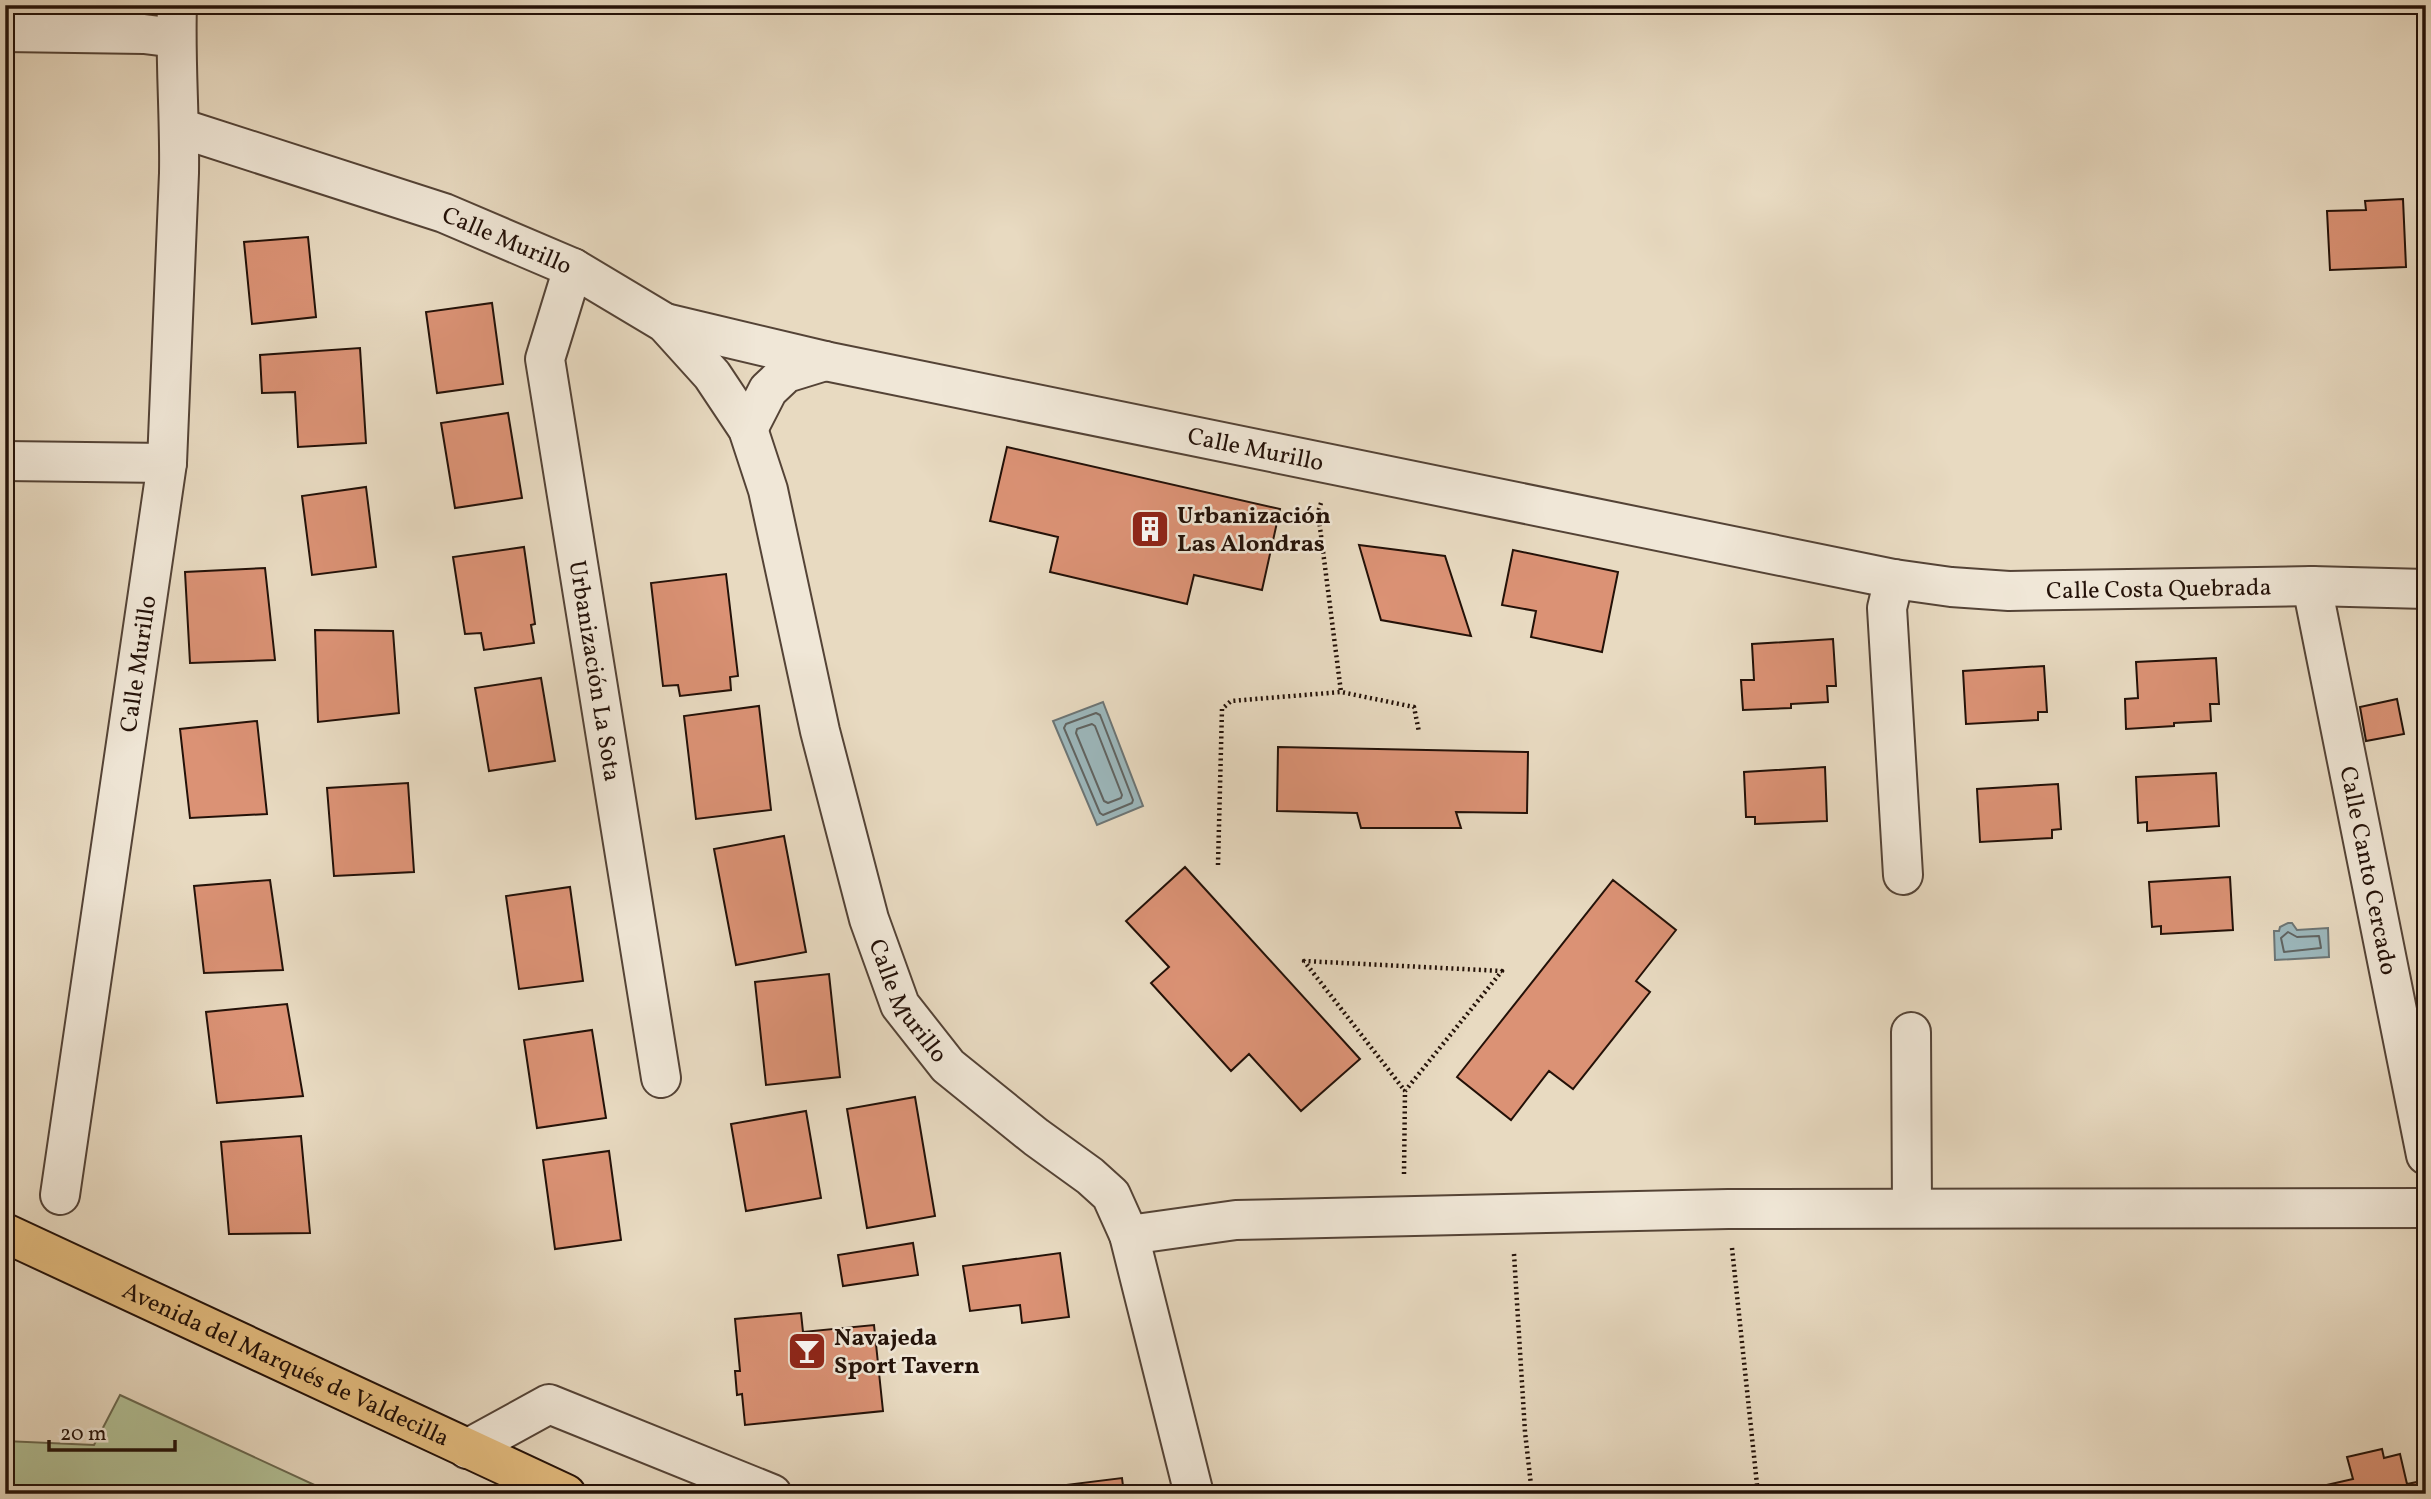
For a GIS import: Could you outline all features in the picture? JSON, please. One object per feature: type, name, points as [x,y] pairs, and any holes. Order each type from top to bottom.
[{"type":"main road","name":"Avenida del Marqués de Valdecilla","points":[[5,1233],[566,1494]]},
{"type":"street","points":[[5,32],[144,34],[176,22]]},
{"type":"street","name":"Calle Murillo","points":[[60,1195],[167,463],[180,128],[176,22]]},
{"type":"street","name":"Calle Murillo","points":[[180,128],[444,213],[573,268],[665,323],[712,375],[748,429],[768,490],[820,731],[869,919],[900,1005],[948,1066],[1111,1195],[1129,1236],[1194,1494]]},
{"type":"street","name":"Urbanización La Sota","points":[[573,268],[545,359],[661,1078]]},
{"type":"street","name":"Calle Murillo","points":[[665,323],[825,361],[1685,537]]},
{"type":"street","name":"Calle Murillo","points":[[748,429],[768,390],[786,373],[825,361]]},
{"type":"street","points":[[5,461],[167,463]]},
{"type":"street","name":"Calle Costa Quebrada","points":[[1685,537],[1894,579],[1951,587],[2009,591],[2312,586],[2426,589]]},
{"type":"street","points":[[1894,579],[1887,608],[1903,875]]},
{"type":"street","name":"Calle Canto Cercado","points":[[2312,586],[2426,1156]]},
{"type":"street","points":[[1911,1032],[1912,1208]]},
{"type":"street","points":[[1129,1236],[1236,1220],[1403,1216],[1728,1209],[2426,1208]]},
{"type":"street","points":[[467,1449],[549,1404],[772,1494]]},
{"type":"path","points":[[1330,465],[1318,512],[1341,692]]},
{"type":"path","points":[[1218,865],[1222,709],[1231,701],[1341,692],[1414,707],[1419,732]]},
{"type":"path","points":[[1403,1216],[1405,1091],[1502,971],[1304,961],[1405,1091]]},
{"type":"path","points":[[1728,1209],[1759,1494]]},
{"type":"path","points":[[1513,1214],[1521,1380],[1532,1494]]},
{"type":"green space","points":[[120,1395],[334,1494],[5,1494],[5,1441],[94,1445]]},
{"type":"water","points":[[1103,702],[1143,806],[1097,825],[1053,721]]},
{"type":"water","points":[[2292,923],[2297,930],[2328,928],[2329,957],[2275,960],[2274,931],[2279,931],[2280,927]]},
{"type":"building","points":[[2403,199],[2406,267],[2330,270],[2327,211],[2366,210],[2365,201]]},
{"type":"building","points":[[308,237],[316,317],[252,324],[244,242]]},
{"type":"building","points":[[492,303],[503,384],[437,393],[426,312]]},
{"type":"building","points":[[360,348],[366,443],[298,447],[295,392],[262,393],[260,355]]},
{"type":"building","points":[[508,413],[522,498],[455,508],[441,423]]},
{"type":"building","name":"Urbanización Las Alondras","points":[[1007,447],[1280,509],[1262,590],[1194,575],[1187,604],[1050,572],[1058,537],[990,521]]},
{"type":"building","points":[[366,487],[376,567],[312,575],[302,496]]},
{"type":"building","points":[[1359,545],[1445,556],[1471,636],[1381,620]]},
{"type":"building","points":[[524,547],[535,624],[531,625],[534,643],[484,650],[481,633],[465,634],[453,557]]},
{"type":"building","points":[[1513,550],[1618,572],[1602,652],[1531,637],[1536,611],[1502,605]]},
{"type":"building","points":[[265,568],[275,660],[190,663],[185,572]]},
{"type":"building","points":[[726,574],[738,676],[730,677],[731,690],[680,696],[678,685],[663,686],[651,583]]},
{"type":"building","points":[[315,630],[393,631],[399,713],[318,722]]},
{"type":"building","points":[[1833,639],[1836,686],[1827,686],[1828,702],[1791,704],[1791,708],[1743,710],[1741,680],[1754,680],[1752,644]]},
{"type":"building","points":[[2216,658],[2219,704],[2210,704],[2211,721],[2126,729],[2125,699],[2138,698],[2136,662]]},
{"type":"building","points":[[2044,666],[2047,712],[2038,712],[2038,720],[1966,724],[1963,671]]},
{"type":"building","points":[[541,678],[555,761],[489,771],[475,688]]},
{"type":"building","points":[[2397,699],[2404,734],[2366,741],[2360,707]]},
{"type":"building","points":[[759,706],[771,810],[696,819],[684,716]]},
{"type":"building","points":[[257,721],[267,814],[190,818],[180,729]]},
{"type":"building","points":[[1278,747],[1528,752],[1527,813],[1456,812],[1461,828],[1361,828],[1357,813],[1277,811]]},
{"type":"building","points":[[1825,767],[1827,821],[1755,824],[1755,817],[1746,817],[1744,772]]},
{"type":"building","points":[[2216,773],[2219,826],[2147,831],[2147,822],[2138,823],[2136,777]]},
{"type":"building","points":[[408,783],[414,872],[334,876],[327,788]]},
{"type":"building","points":[[2058,784],[2061,829],[2052,830],[2052,838],[1980,842],[1977,789]]},
{"type":"building","points":[[784,836],[806,952],[736,965],[714,849]]},
{"type":"building","points":[[1185,867],[1360,1059],[1301,1111],[1249,1054],[1231,1071],[1151,983],[1169,967],[1126,921]]},
{"type":"building","points":[[2230,877],[2233,930],[2161,934],[2161,926],[2152,927],[2149,882]]},
{"type":"building","points":[[270,880],[283,970],[204,973],[194,886]]},
{"type":"building","points":[[1613,880],[1676,930],[1636,981],[1650,992],[1573,1089],[1549,1071],[1511,1120],[1457,1077]]},
{"type":"building","points":[[570,887],[583,981],[519,989],[506,896]]},
{"type":"building","points":[[829,974],[840,1077],[766,1085],[755,982]]},
{"type":"building","points":[[287,1004],[303,1096],[217,1103],[206,1012]]},
{"type":"building","points":[[592,1030],[606,1118],[537,1128],[524,1040]]},
{"type":"building","points":[[915,1097],[935,1216],[867,1228],[847,1109]]},
{"type":"building","points":[[806,1111],[821,1198],[746,1211],[731,1124]]},
{"type":"building","points":[[301,1136],[310,1233],[229,1234],[221,1142]]},
{"type":"building","points":[[609,1151],[621,1240],[555,1249],[543,1160]]},
{"type":"building","points":[[913,1243],[918,1275],[843,1286],[838,1255]]},
{"type":"building","points":[[1060,1253],[1069,1317],[1022,1323],[1020,1305],[970,1311],[963,1266]]},
{"type":"building","name":"Navajeda Sport Tavern","points":[[801,1313],[803,1332],[874,1325],[883,1411],[745,1425],[742,1394],[737,1395],[735,1371],[740,1371],[735,1319]]},
{"type":"building","points":[[2382,1449],[2384,1458],[2400,1454],[2407,1484],[2417,1482],[2419,1494],[2323,1494],[2322,1486],[2353,1479],[2347,1457]]},
{"type":"building","points":[[1122,1478],[1124,1494],[1026,1494],[1025,1490]]},
{"type":"place","name":"Urbanización Las Alondras","points":[[1150,529]]},
{"type":"place","name":"Navajeda Sport Tavern","points":[[807,1351]]}]
